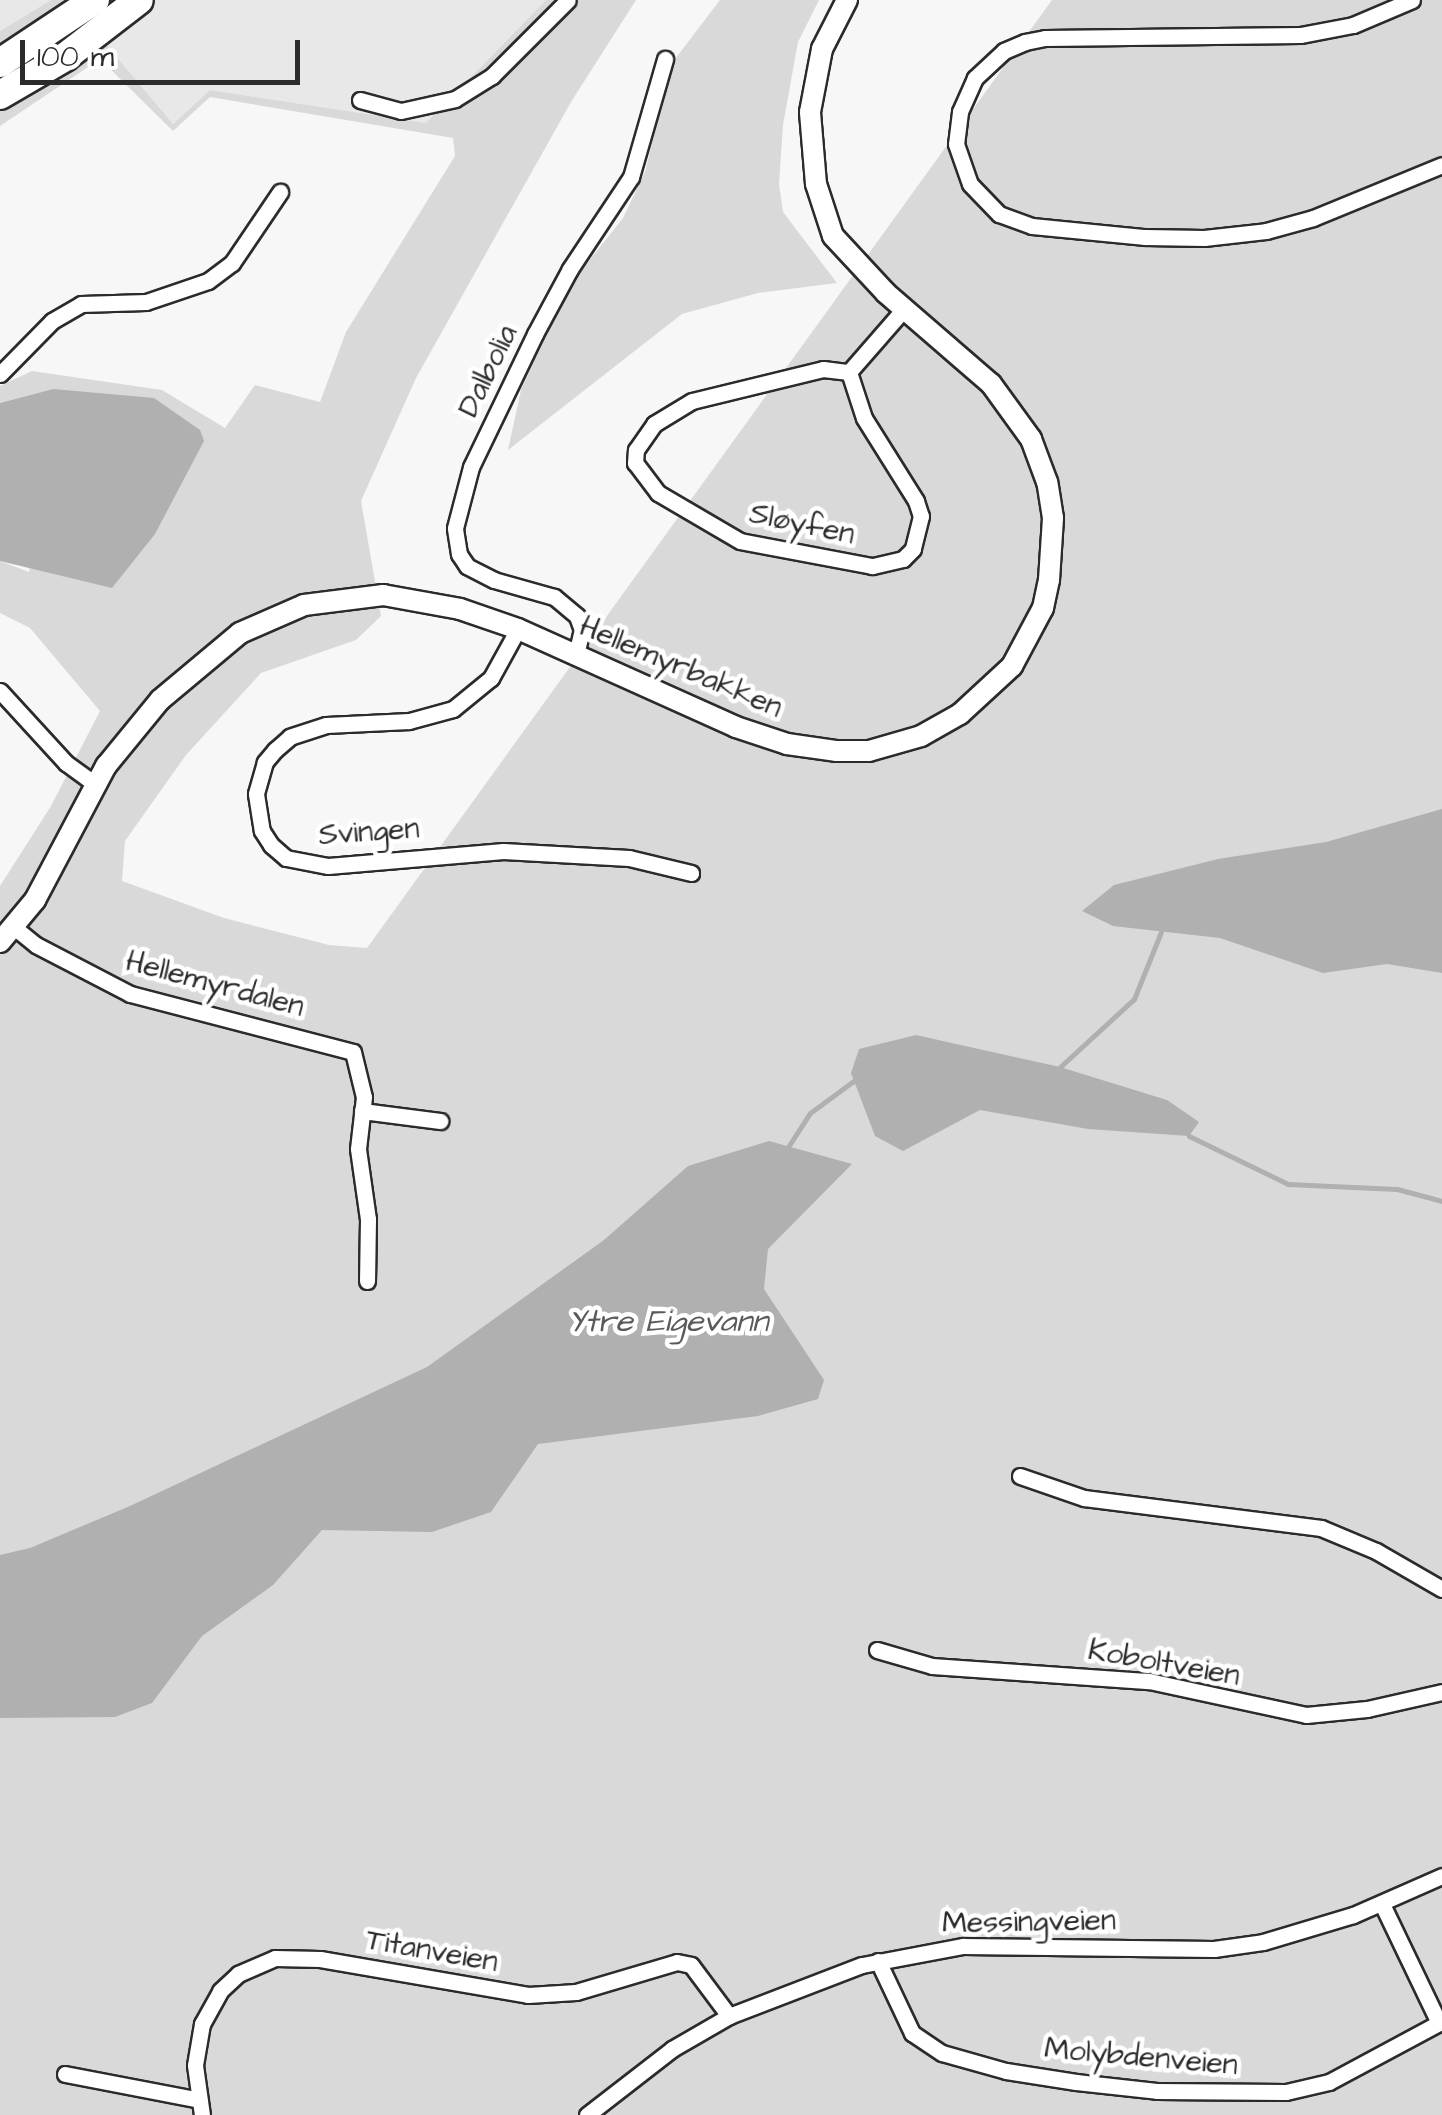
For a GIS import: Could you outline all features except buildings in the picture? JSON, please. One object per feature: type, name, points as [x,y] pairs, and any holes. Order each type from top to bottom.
[{"type":"highway","points":[[0,63],[95,0]]},
{"type":"highway","points":[[0,95],[65,57],[139,0]]},
{"type":"street","points":[[360,100],[402,110],[455,99],[492,76],[568,0]]},
{"type":"street","name":"Hellemyrbakken","points":[[8,935],[45,882],[94,784],[122,744],[177,683],[215,650],[278,613],[330,600],[383,595],[460,609],[576,654],[736,727],[787,744],[836,752],[869,751],[921,736],[960,714],[1012,666],[1042,608],[1049,580],[1054,518],[1047,482],[1031,439],[991,384],[904,309],[832,236],[816,184],[811,96],[822,49],[847,0]]},
{"type":"street","points":[[1412,0],[1353,25],[1300,35],[1025,42],[1004,51],[975,78],[960,112],[956,144],[970,184],[999,214],[1032,226],[1146,237],[1204,238],[1266,231],[1314,218],[1442,165]]},
{"type":"street","name":"Dalbolia","points":[[576,654],[582,630],[577,616],[554,597],[478,574],[466,566],[459,554],[454,528],[472,466],[535,334],[570,269],[612,213],[631,177],[665,59]]},
{"type":"street","points":[[0,374],[52,321],[80,304],[146,302],[208,282],[232,262],[280,192]]},
{"type":"street","points":[[849,372],[904,309]]},
{"type":"street","name":"Sløyfen","points":[[824,368],[849,372],[864,418],[916,501],[921,516],[913,549],[903,560],[872,566],[740,541],[658,493],[636,468],[636,450],[654,424],[692,401],[824,368]]},
{"type":"street","name":"Svingen","points":[[518,630],[491,678],[475,696],[453,709],[409,721],[326,725],[290,737],[275,750],[265,762],[256,794],[262,831],[272,846],[286,858],[328,866],[503,851],[629,858],[691,873]]},
{"type":"street","points":[[0,691],[54,750],[94,784]]},
{"type":"street","name":"Hellemyrdalen","points":[[8,935],[144,999],[344,1046],[356,1060],[362,1110],[358,1149],[368,1219],[367,1281]]},
{"type":"street","points":[[362,1110],[440,1121]]},
{"type":"street","points":[[1020,1476],[1084,1498],[1320,1528],[1376,1551],[1442,1589]]},
{"type":"street","name":"Koboltveien","points":[[877,1650],[932,1666],[1149,1681],[1306,1714],[1368,1710],[1442,1692]]},
{"type":"street","name":"Messingveien","points":[[587,2115],[672,2050],[729,2016],[820,1978],[963,1946],[1214,1950],[1313,1929],[1382,1904],[1442,1876]]},
{"type":"street","name":"Molybdenveien","points":[[878,1962],[912,2033],[942,2052],[1028,2076],[1157,2092],[1260,2094],[1306,2088],[1354,2070],[1441,2024],[1382,1904]]},
{"type":"street","name":"Titanveien","points":[[65,2074],[201,2108],[197,2043],[209,2008],[238,1974],[275,1958],[320,1959],[528,1995],[576,1992],[677,1962],[691,1965],[729,2016]]},
{"type":"shaded area","points":[[0,0],[51,0],[0,31]]},
{"type":"shaded area","points":[[51,0],[69,0],[173,124],[210,90],[426,123],[546,0],[636,0],[571,102],[416,378],[361,501],[381,616],[356,640],[261,673],[186,755],[125,841],[122,881],[224,918],[329,945],[367,948],[1052,0],[1442,0],[1442,2115],[0,2115],[0,886],[51,806],[100,711],[30,628],[0,613],[0,561],[29,572],[53,389],[0,403],[0,386],[32,371],[162,390],[225,428],[255,385],[320,402],[346,332],[455,156],[453,138],[210,97],[173,131],[100,59],[0,126],[0,31]]},
{"type":"shaded area","points":[[69,0],[546,0],[426,123],[210,90],[173,124]]},
{"type":"shaded area","points":[[720,0],[819,0],[798,42],[783,125],[779,184],[783,212],[837,283],[758,293],[682,314],[508,450],[521,390],[566,290],[623,218],[645,172],[672,63]]},
{"type":"water","points":[[53,389],[154,398],[200,430],[204,441],[155,534],[112,588],[0,561],[0,403]]},
{"type":"water","points":[[1442,809],[1442,973],[1387,964],[1323,973],[1220,938],[1113,926],[1082,911],[1114,885],[1218,859],[1326,842]]},
{"type":"water","points":[[916,1035],[1060,1067],[1167,1100],[1199,1122],[1189,1136],[1088,1129],[980,1110],[903,1151],[875,1136],[851,1073],[859,1049]]},
{"type":"water","name":"Ytre Eigevann","points":[[769,1141],[852,1164],[768,1249],[764,1289],[824,1380],[818,1399],[758,1416],[538,1444],[491,1512],[432,1532],[322,1530],[273,1585],[202,1636],[152,1703],[115,1717],[0,1718],[0,1555],[30,1548],[130,1506],[427,1367],[604,1240],[688,1166]]},
{"type":"waterway","points":[[1060,1067],[1134,999],[1161,932]]},
{"type":"waterway","points":[[788,1147],[810,1113],[855,1080]]},
{"type":"waterway","points":[[1189,1136],[1288,1184],[1397,1189],[1442,1201]]}]
